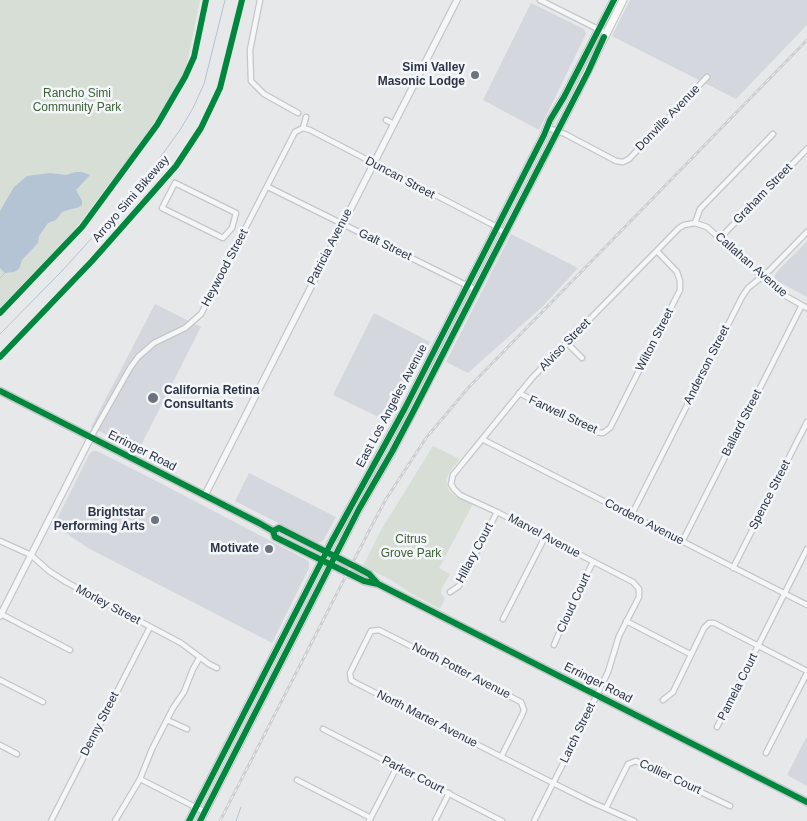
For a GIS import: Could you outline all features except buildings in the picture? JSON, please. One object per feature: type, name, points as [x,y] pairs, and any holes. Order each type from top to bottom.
[{"type":"main road","name":"East Los Angeles Avenue","points":[[189,821],[326,552],[381,454],[468,286],[544,135],[546,127],[614,0]]},
{"type":"main road","name":"East Los Angeles Avenue","points":[[200,821],[359,509],[392,452],[476,290],[623,0]]},
{"type":"main road","name":"Erringer Road","points":[[0,391],[205,495],[273,531],[275,537],[322,561],[364,581],[378,584],[807,802]]},
{"type":"main road","name":"Erringer Road","points":[[273,531],[279,528],[368,574],[378,584]]},
{"type":"street","points":[[260,0],[250,50],[251,82],[264,94],[298,112]]},
{"type":"street","name":"Patricia Avenue","points":[[205,495],[457,0]]},
{"type":"street","points":[[540,0],[606,33]]},
{"type":"street","name":"Donville Avenue","points":[[546,127],[616,161],[623,162],[629,159],[708,77]]},
{"type":"street","points":[[303,128],[306,117]]},
{"type":"street","points":[[386,120],[394,124]]},
{"type":"street","name":"Heywood Street","points":[[1,615],[90,438],[138,357],[154,343],[186,328],[201,314],[295,132],[303,128]]},
{"type":"street","name":"Duncan Street","points":[[303,128],[497,227],[504,233]]},
{"type":"street","points":[[695,223],[700,209],[773,134]]},
{"type":"street","name":"Graham Street","points":[[720,238],[807,149]]},
{"type":"street","points":[[175,183],[236,213],[232,228],[223,238],[162,208],[175,183]]},
{"type":"street","name":"Galt Street","points":[[268,187],[476,290]]},
{"type":"street","name":"Callahan Avenue","points":[[695,223],[707,227],[784,295],[805,306]]},
{"type":"street","name":"Alviso Street","points":[[451,482],[453,475],[519,394],[566,343],[679,228],[695,223]]},
{"type":"street","points":[[232,228],[244,234]]},
{"type":"street","name":"Anderson Street","points":[[630,516],[742,297],[748,288],[762,277],[807,232]]},
{"type":"street","name":"Wilton Street","points":[[607,431],[612,426],[680,290],[677,272],[657,251]]},
{"type":"street","name":"Ballard Street","points":[[682,542],[805,306]]},
{"type":"street","points":[[566,343],[582,358]]},
{"type":"street","name":"Farwell Street","points":[[519,394],[595,432],[607,431]]},
{"type":"street","name":"Spence Street","points":[[733,568],[807,422]]},
{"type":"street","name":"Cordero Avenue","points":[[482,439],[807,606]]},
{"type":"street","name":"Marvel Avenue","points":[[451,482],[454,489],[460,495],[633,582],[639,589]]},
{"type":"street","name":"Hillary Court","points":[[450,592],[459,586],[497,512]]},
{"type":"street","points":[[503,619],[545,537]]},
{"type":"street","name":"Morley Street","points":[[0,541],[31,555],[66,582],[181,643],[209,664],[218,668]]},
{"type":"street","name":"Pamela Court","points":[[717,728],[807,548]]},
{"type":"street","name":"Cloud Court","points":[[554,644],[593,562]]},
{"type":"street","name":"Larch Street","points":[[534,821],[608,672],[626,621],[638,597],[639,589]]},
{"type":"street","points":[[1,615],[70,650]]},
{"type":"street","points":[[626,621],[690,654]]},
{"type":"street","points":[[663,700],[673,692],[704,628],[709,623],[714,623],[807,672],[766,753]]},
{"type":"street","name":"Denny Street","points":[[50,821],[150,626]]},
{"type":"street","name":"North Potter Avenue","points":[[373,630],[380,630],[521,702],[524,710],[501,757]]},
{"type":"street","name":"North Marter Avenue","points":[[373,630],[369,634],[351,669],[351,680],[553,783],[634,821]]},
{"type":"street","points":[[115,821],[140,779],[152,749],[184,692],[200,657]]},
{"type":"street","points":[[0,680],[43,702]]},
{"type":"street","points":[[167,720],[187,730]]},
{"type":"street","name":"Parker Court","points":[[323,729],[499,820]]},
{"type":"street","points":[[0,745],[17,754]]},
{"type":"street","name":"Collier Court","points":[[606,808],[628,764],[636,761],[730,806]]},
{"type":"street","points":[[297,780],[370,819],[397,767]]},
{"type":"street","points":[[140,779],[205,812]]},
{"type":"street","points":[[435,821],[450,793]]},
{"type":"shaded area","points":[[630,0],[807,0],[807,25],[736,99],[612,36]]},
{"type":"shaded area","points":[[531,3],[584,29],[586,34],[539,130],[483,100]]},
{"type":"shaded area","points":[[511,234],[578,268],[543,306],[468,373],[446,362]]},
{"type":"shaded area","points":[[807,241],[807,297],[774,279],[776,273]]},
{"type":"shaded area","points":[[155,304],[201,327],[138,451],[91,427]]},
{"type":"shaded area","points":[[374,313],[430,342],[389,422],[333,395]]},
{"type":"shaded area","points":[[97,451],[164,485],[309,561],[309,568],[272,643],[88,548],[54,525],[90,453]]},
{"type":"shaded area","points":[[249,473],[336,517],[323,541],[318,543],[235,501]]},
{"type":"shaded area","points":[[807,736],[807,786],[787,775]]},
{"type":"green space","name":"Rancho Simi Community Park","points":[[0,0],[200,0],[186,68],[170,98],[146,135],[73,232],[0,308]]},
{"type":"green space","name":"Citrus Grove Park","points":[[433,446],[460,459],[446,479],[449,491],[456,497],[473,504],[439,568],[450,574],[442,588],[441,593],[445,599],[440,609],[363,566],[381,530]]},
{"type":"water","points":[[75,172],[90,175],[76,190],[82,205],[62,212],[56,220],[48,223],[39,236],[38,243],[22,260],[19,269],[14,272],[5,273],[0,268],[0,211],[14,187],[27,176],[50,173],[66,175]]},
{"type":"waterway","points":[[0,334],[61,272],[130,196],[180,130],[204,84],[225,0]]},
{"type":"waterway","points":[[0,278],[5,273]]},
{"type":"waterway","points":[[236,821],[241,807]]},
{"type":"railway","points":[[220,821],[386,499],[426,438],[469,387],[807,40]]},
{"type":"cycle path","points":[[0,313],[82,227],[157,125],[185,77],[194,57],[206,0]]},
{"type":"cycle path","name":"Arroyo Simi Bikeway","points":[[0,357],[92,261],[176,166],[201,128],[220,88],[242,0]]},
{"type":"cycle path","points":[[189,821],[332,541],[405,408],[550,120],[564,97],[614,0]]},
{"type":"cycle path","points":[[200,821],[359,509],[413,412],[588,72],[604,37]]},
{"type":"cycle path","points":[[0,391],[259,523],[273,531],[275,537],[364,581],[378,584],[807,802]]},
{"type":"cycle path","points":[[273,531],[279,528],[369,574],[378,584]]},
{"type":"place","name":"Simi Valley Masonic Lodge","points":[[475,75]]},
{"type":"place","name":"California Retina Consultants","points":[[153,398]]},
{"type":"place","name":"Brightstar Performing Arts","points":[[155,520]]},
{"type":"place","name":"Motivate","points":[[269,549]]}]
